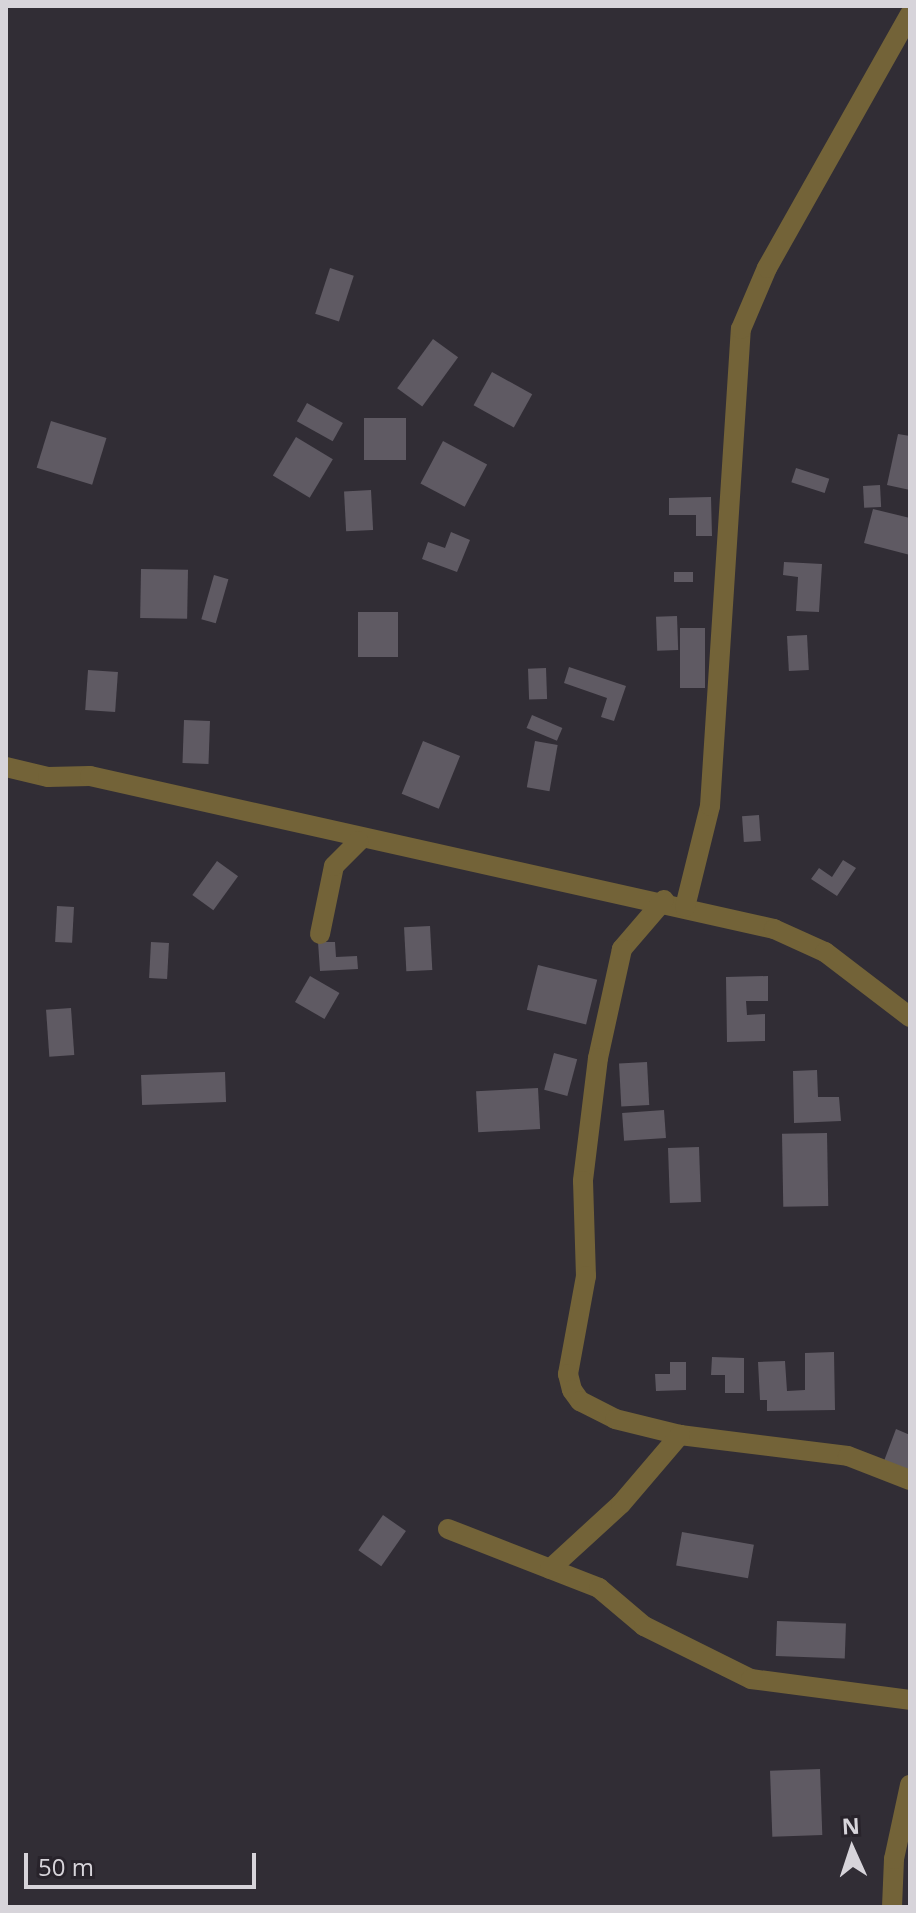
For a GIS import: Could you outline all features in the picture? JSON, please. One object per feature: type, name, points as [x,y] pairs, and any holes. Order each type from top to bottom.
[{"type":"street","points":[[685,907],[710,806],[741,329],[767,268],[910,14]]},
{"type":"street","points":[[6,767],[48,777],[90,776],[359,841],[664,900],[774,929],[825,952],[910,1017]]},
{"type":"street","points":[[320,934],[334,866],[359,841]]},
{"type":"street","points":[[664,900],[632,933],[616,966],[586,1146],[586,1276],[568,1374],[580,1401],[615,1419],[680,1435],[848,1456],[910,1480]]},
{"type":"street","points":[[550,1569],[621,1504],[680,1435]]},
{"type":"street","points":[[448,1529],[599,1588],[644,1626],[751,1679],[910,1700]]},
{"type":"street","points":[[892,1907],[894,1859],[910,1785]]},
{"type":"building","points":[[330,268],[354,276],[339,321],[315,314]]},
{"type":"building","points":[[433,339],[458,357],[422,407],[397,388]]},
{"type":"building","points":[[492,372],[532,394],[514,428],[474,405]]},
{"type":"building","points":[[307,403],[343,423],[333,441],[297,421]]},
{"type":"building","points":[[364,418],[406,418],[406,460],[364,460]]},
{"type":"building","points":[[51,421],[106,438],[92,485],[37,468]]},
{"type":"building","points":[[898,434],[910,436],[910,490],[887,485]]},
{"type":"building","points":[[296,437],[333,459],[310,498],[273,476]]},
{"type":"building","points":[[443,441],[487,464],[465,507],[420,483]]},
{"type":"building","points":[[796,468],[829,479],[825,493],[791,482]]},
{"type":"building","points":[[880,485],[881,507],[864,508],[863,486]]},
{"type":"building","points":[[371,490],[373,530],[346,531],[344,491]]},
{"type":"building","points":[[711,497],[712,536],[696,536],[696,515],[669,515],[669,498]]},
{"type":"building","points":[[873,509],[910,518],[910,555],[864,543]]},
{"type":"building","points":[[451,532],[470,540],[457,572],[422,559],[428,542],[445,548]]},
{"type":"building","points":[[784,562],[822,564],[819,612],[796,611],[798,577],[783,575]]},
{"type":"building","points":[[141,569],[188,570],[187,619],[140,618]]},
{"type":"building","points":[[674,572],[693,572],[693,582],[674,582]]},
{"type":"building","points":[[214,575],[228,579],[216,623],[201,619]]},
{"type":"building","points":[[358,612],[398,612],[398,657],[358,657]]},
{"type":"building","points":[[677,616],[678,650],[657,651],[656,617]]},
{"type":"building","points":[[680,628],[705,628],[705,688],[680,688]]},
{"type":"building","points":[[807,635],[809,670],[789,671],[787,636]]},
{"type":"building","points":[[569,667],[626,686],[614,721],[601,717],[607,698],[564,683]]},
{"type":"building","points":[[546,668],[547,699],[529,700],[528,669]]},
{"type":"building","points":[[88,670],[118,672],[115,712],[85,710]]},
{"type":"building","points":[[532,715],[562,728],[557,741],[527,728]]},
{"type":"building","points":[[184,720],[210,721],[208,764],[182,763]]},
{"type":"building","points":[[423,741],[460,756],[439,809],[402,794]]},
{"type":"building","points":[[535,741],[558,745],[549,791],[527,787]]},
{"type":"building","points":[[759,815],[761,841],[744,842],[742,816]]},
{"type":"building","points":[[843,860],[856,868],[837,896],[811,879],[819,868],[832,877]]},
{"type":"building","points":[[217,861],[238,876],[213,910],[192,895]]},
{"type":"building","points":[[57,906],[74,907],[72,943],[55,942]]},
{"type":"building","points":[[430,926],[432,970],[406,971],[404,927]]},
{"type":"building","points":[[151,942],[169,943],[167,979],[149,978]]},
{"type":"building","points":[[318,942],[335,942],[336,957],[357,956],[358,969],[320,971]]},
{"type":"building","points":[[538,965],[597,980],[586,1024],[527,1010]]},
{"type":"building","points":[[310,976],[339,993],[324,1019],[295,1002]]},
{"type":"building","points":[[768,976],[768,1001],[746,1001],[747,1015],[765,1014],[765,1041],[727,1042],[726,977]]},
{"type":"building","points":[[71,1008],[74,1055],[49,1057],[46,1010]]},
{"type":"building","points":[[554,1053],[577,1059],[567,1096],[544,1090]]},
{"type":"building","points":[[647,1062],[649,1105],[621,1106],[619,1063]]},
{"type":"building","points":[[817,1070],[818,1097],[839,1097],[841,1121],[794,1123],[793,1071]]},
{"type":"building","points":[[225,1072],[226,1102],[142,1105],[141,1075]]},
{"type":"building","points":[[538,1088],[540,1129],[478,1132],[476,1091]]},
{"type":"building","points":[[664,1110],[666,1138],[624,1141],[622,1113]]},
{"type":"building","points":[[827,1133],[828,1206],[783,1207],[782,1134]]},
{"type":"building","points":[[699,1147],[701,1202],[670,1203],[668,1148]]},
{"type":"building","points":[[834,1352],[835,1410],[767,1411],[767,1400],[760,1400],[758,1362],[785,1361],[787,1391],[805,1390],[805,1353]]},
{"type":"building","points":[[712,1357],[744,1358],[744,1393],[725,1393],[725,1375],[711,1375]]},
{"type":"building","points":[[670,1362],[686,1362],[686,1390],[656,1391],[655,1374],[670,1374]]},
{"type":"building","points":[[896,1429],[910,1435],[910,1471],[884,1461]]},
{"type":"building","points":[[383,1515],[406,1531],[381,1566],[358,1550]]},
{"type":"building","points":[[682,1532],[754,1545],[748,1578],[676,1565]]},
{"type":"building","points":[[777,1621],[846,1623],[845,1658],[776,1656]]},
{"type":"building","points":[[820,1769],[822,1835],[772,1837],[770,1771]]}]
